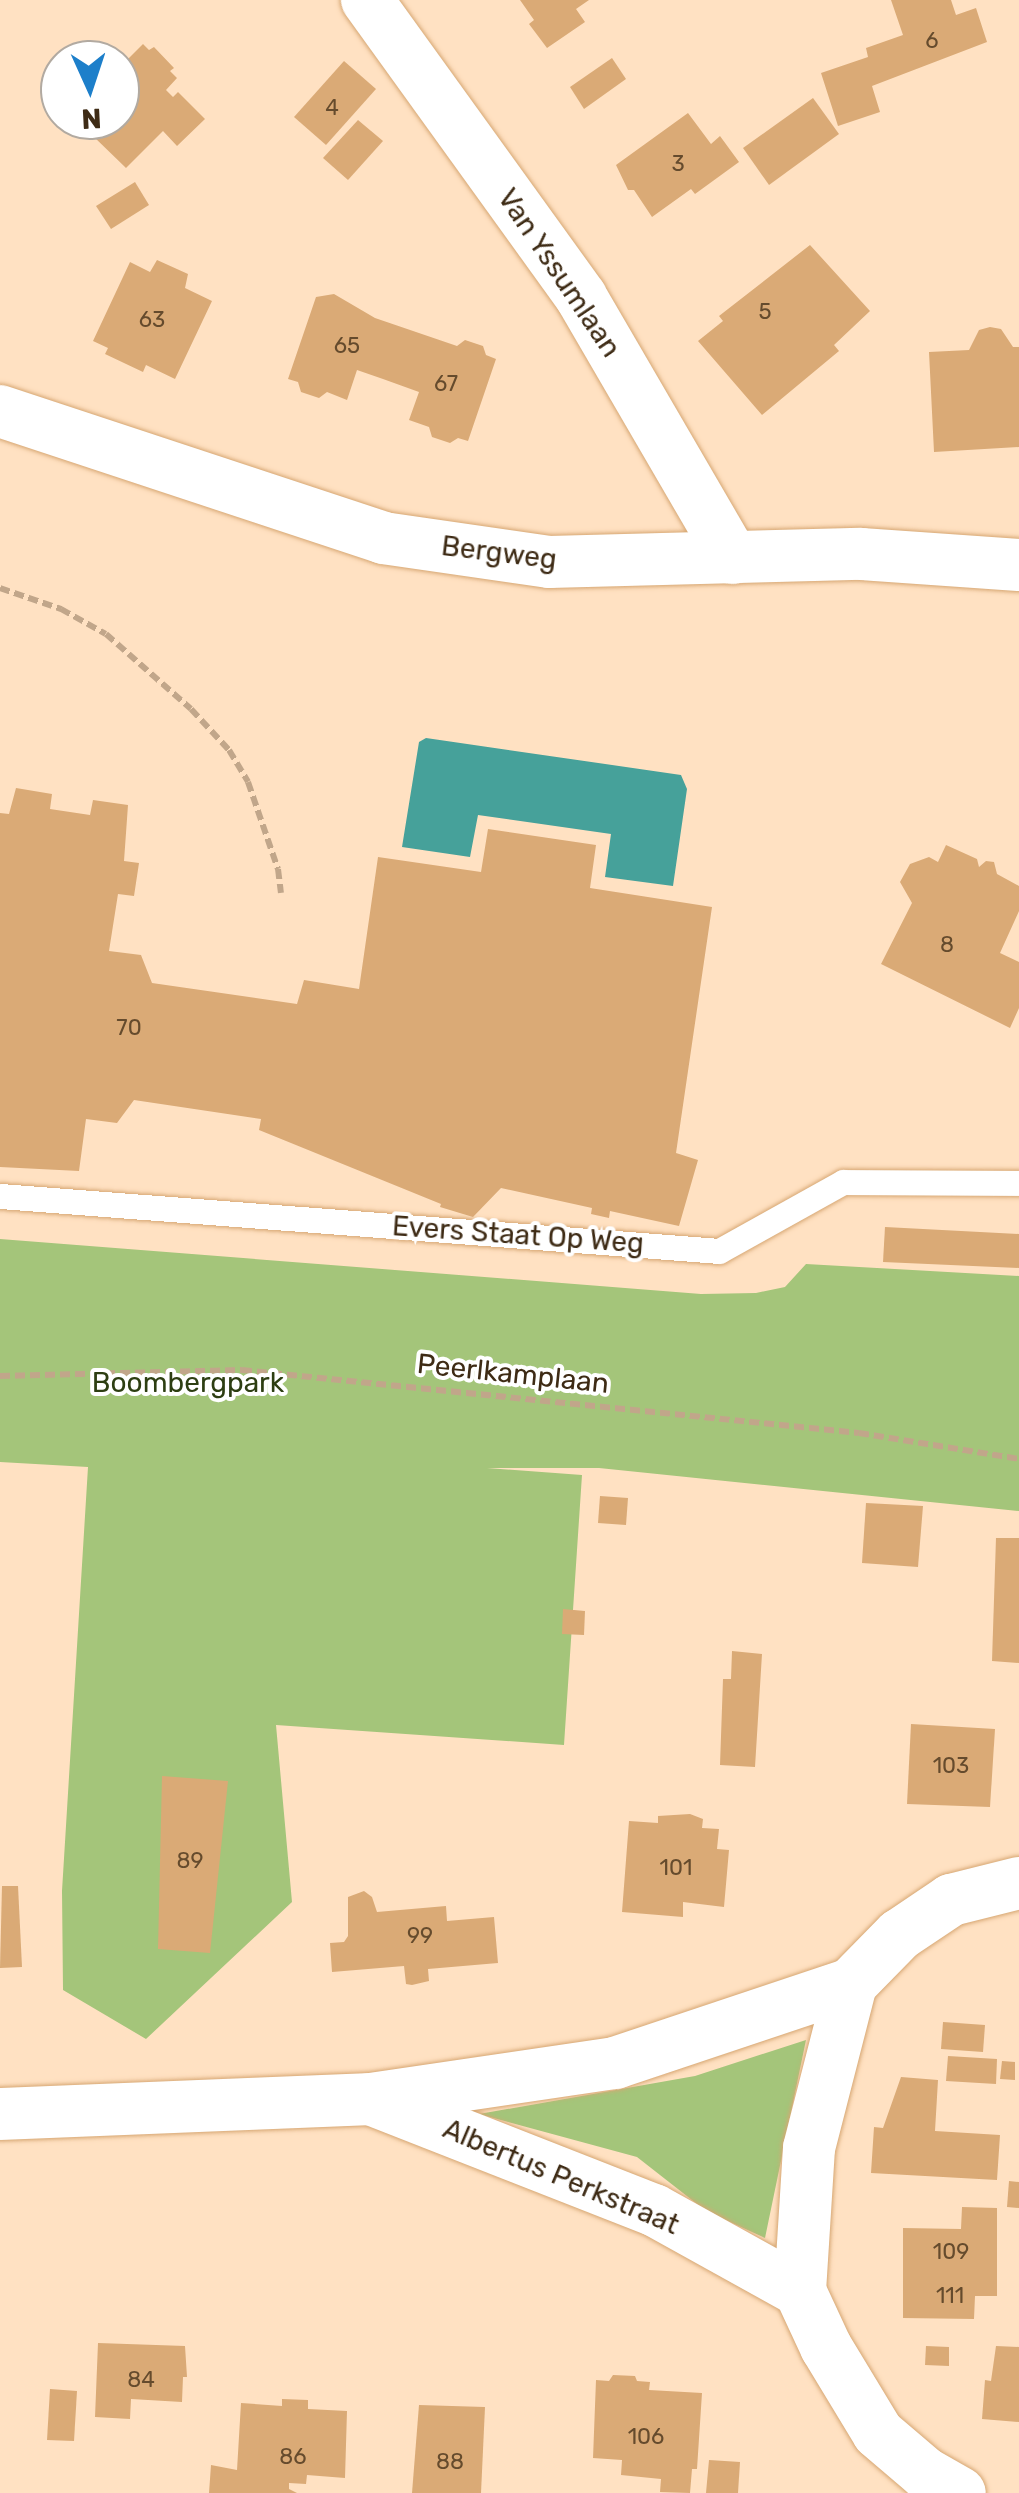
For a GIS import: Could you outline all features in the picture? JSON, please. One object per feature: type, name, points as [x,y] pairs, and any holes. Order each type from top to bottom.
[{"type":"street","name":"Van Yssumlaan","points":[[367,0],[580,297],[733,558]]},
{"type":"street","name":"Bergweg","points":[[0,412],[383,538],[548,562],[860,554],[1019,565]]},
{"type":"street","name":"Albertus Perkstraat","points":[[0,2114],[371,2099],[615,2062],[851,1984],[899,1935],[952,1900],[1019,1883]]},
{"type":"street","points":[[851,1984],[809,2148],[800,2290],[826,2347],[878,2433],[926,2473],[960,2493]]},
{"type":"street","name":"Albertus Perkstraat","points":[[371,2099],[654,2210],[800,2290]]},
{"type":"lane","name":"Evers Staat Op Weg","points":[[0,1196],[720,1251],[843,1182],[1019,1183]]},
{"type":"path","points":[[0,588],[61,609],[106,634],[229,750],[248,782],[278,869],[281,893]]},
{"type":"path","name":"Peerlkamplaan","points":[[0,1376],[242,1370],[840,1431],[1019,1458]]},
{"type":"green space","name":"Boombergpark","points":[[0,1239],[701,1294],[756,1293],[785,1287],[806,1264],[1019,1276],[1019,1511],[599,1468],[487,1468],[582,1475],[564,1745],[276,1725],[292,1902],[146,2039],[63,1990],[62,1891],[88,1467],[0,1462]]},
{"type":"green space","points":[[806,2040],[765,2238],[706,2211],[637,2157],[479,2114],[695,2076]]},
{"type":"water","points":[[426,738],[681,775],[687,789],[673,886],[605,877],[611,834],[478,815],[470,857],[402,847],[419,742]]},
{"type":"building","points":[[520,0],[589,0],[576,9],[585,22],[547,48],[529,24],[534,20]]},
{"type":"building","points":[[891,0],[951,0],[956,15],[976,8],[987,42],[872,86],[880,112],[838,126],[821,73],[868,57],[866,48],[903,35]]},
{"type":"building","points":[[140,47],[154,47],[174,68],[170,71],[177,78],[166,90],[173,97],[178,92],[205,119],[177,146],[163,131],[126,168],[97,140],[140,140]]},
{"type":"building","points":[[612,58],[626,79],[584,109],[570,87]]},
{"type":"building","points":[[344,61],[376,89],[326,145],[294,117]]},
{"type":"building","points":[[813,98],[839,134],[769,185],[743,148]]},
{"type":"building","points":[[688,113],[711,144],[720,136],[739,162],[695,194],[691,189],[652,217],[634,190],[628,190],[616,165]]},
{"type":"building","points":[[358,120],[383,141],[348,180],[323,158]]},
{"type":"building","points":[[135,182],[149,205],[111,229],[96,206]]},
{"type":"building","points":[[810,245],[870,311],[834,345],[839,351],[762,415],[698,341],[723,321],[719,316]]},
{"type":"building","points":[[157,260],[188,274],[185,288],[212,301],[175,379],[146,365],[143,372],[105,354],[108,348],[93,341],[130,262],[150,272]]},
{"type":"building","points":[[334,294],[375,318],[457,346],[465,340],[483,346],[486,355],[496,359],[468,441],[458,438],[450,443],[432,437],[429,427],[409,420],[419,392],[357,370],[347,400],[327,392],[319,398],[301,392],[298,382],[288,379],[316,297]]},
{"type":"building","points":[[1001,329],[1013,347],[1019,347],[1019,447],[934,452],[929,352],[969,350],[979,330]]},
{"type":"building","points":[[16,788],[52,794],[50,809],[90,815],[93,800],[128,805],[124,861],[139,863],[134,896],[118,894],[109,951],[141,955],[152,983],[297,1004],[304,980],[359,989],[378,857],[481,872],[488,829],[596,845],[590,888],[712,907],[676,1153],[698,1160],[679,1226],[610,1211],[609,1218],[591,1214],[592,1208],[501,1188],[473,1217],[440,1207],[441,1204],[259,1130],[261,1119],[134,1100],[117,1123],[86,1119],[79,1171],[0,1167],[0,813],[9,814]]},
{"type":"building","points":[[946,845],[977,859],[979,867],[986,861],[994,862],[997,874],[1019,886],[1019,911],[1000,953],[1019,962],[1019,1008],[1010,1028],[881,964],[912,903],[900,882],[910,864],[929,857],[938,862]]},
{"type":"building","points":[[885,1227],[1019,1234],[1019,1268],[883,1262]]},
{"type":"building","points":[[600,1496],[628,1498],[626,1525],[598,1523]]},
{"type":"building","points":[[866,1503],[923,1506],[918,1567],[862,1563]]},
{"type":"building","points":[[996,1538],[1019,1538],[1019,1663],[992,1661]]},
{"type":"building","points":[[563,1609],[585,1611],[584,1635],[562,1634]]},
{"type":"building","points":[[732,1651],[762,1654],[755,1767],[720,1765],[723,1679],[731,1679]]},
{"type":"building","points":[[911,1724],[995,1729],[990,1807],[907,1804]]},
{"type":"building","points":[[162,1776],[228,1781],[210,1953],[158,1949]]},
{"type":"building","points":[[690,1814],[703,1819],[702,1828],[719,1829],[717,1849],[729,1850],[724,1907],[683,1902],[683,1917],[622,1912],[629,1821],[658,1823],[658,1816]]},
{"type":"building","points":[[2,1886],[18,1886],[22,1967],[0,1968]]},
{"type":"building","points":[[364,1891],[372,1897],[377,1912],[446,1906],[447,1921],[494,1917],[498,1963],[428,1969],[429,1981],[412,1985],[406,1984],[404,1966],[332,1972],[330,1943],[344,1942],[348,1936],[348,1897]]},
{"type":"building","points":[[943,2022],[985,2025],[983,2052],[941,2049]]},
{"type":"building","points":[[948,2056],[997,2059],[996,2084],[946,2081]]},
{"type":"building","points":[[1002,2061],[1015,2062],[1015,2080],[1000,2079]]},
{"type":"building","points":[[901,2077],[938,2080],[935,2131],[1000,2135],[997,2180],[871,2173],[874,2127],[883,2128]]},
{"type":"building","points":[[1009,2181],[1019,2182],[1019,2208],[1007,2207]]},
{"type":"building","points":[[962,2207],[997,2208],[997,2296],[975,2296],[974,2319],[903,2318],[903,2228],[961,2229]]},
{"type":"building","points":[[98,2343],[185,2346],[187,2377],[183,2377],[182,2402],[131,2399],[130,2419],[95,2417]]},
{"type":"building","points":[[926,2346],[949,2347],[949,2366],[925,2365]]},
{"type":"building","points":[[996,2346],[1019,2347],[1019,2422],[982,2419],[985,2380],[991,2381]]},
{"type":"building","points":[[613,2375],[635,2376],[637,2381],[650,2382],[649,2390],[702,2393],[697,2469],[692,2469],[690,2493],[660,2492],[661,2479],[621,2475],[622,2460],[593,2458],[596,2380],[609,2381]]},
{"type":"building","points":[[50,2389],[77,2391],[74,2441],[47,2440]]},
{"type":"building","points":[[282,2399],[308,2400],[308,2409],[347,2411],[345,2478],[307,2475],[306,2484],[289,2483],[289,2489],[297,2493],[209,2493],[211,2465],[237,2470],[241,2403],[282,2406]]},
{"type":"building","points":[[419,2405],[485,2407],[481,2493],[412,2493]]},
{"type":"building","points":[[709,2460],[740,2462],[738,2493],[706,2493]]}]
